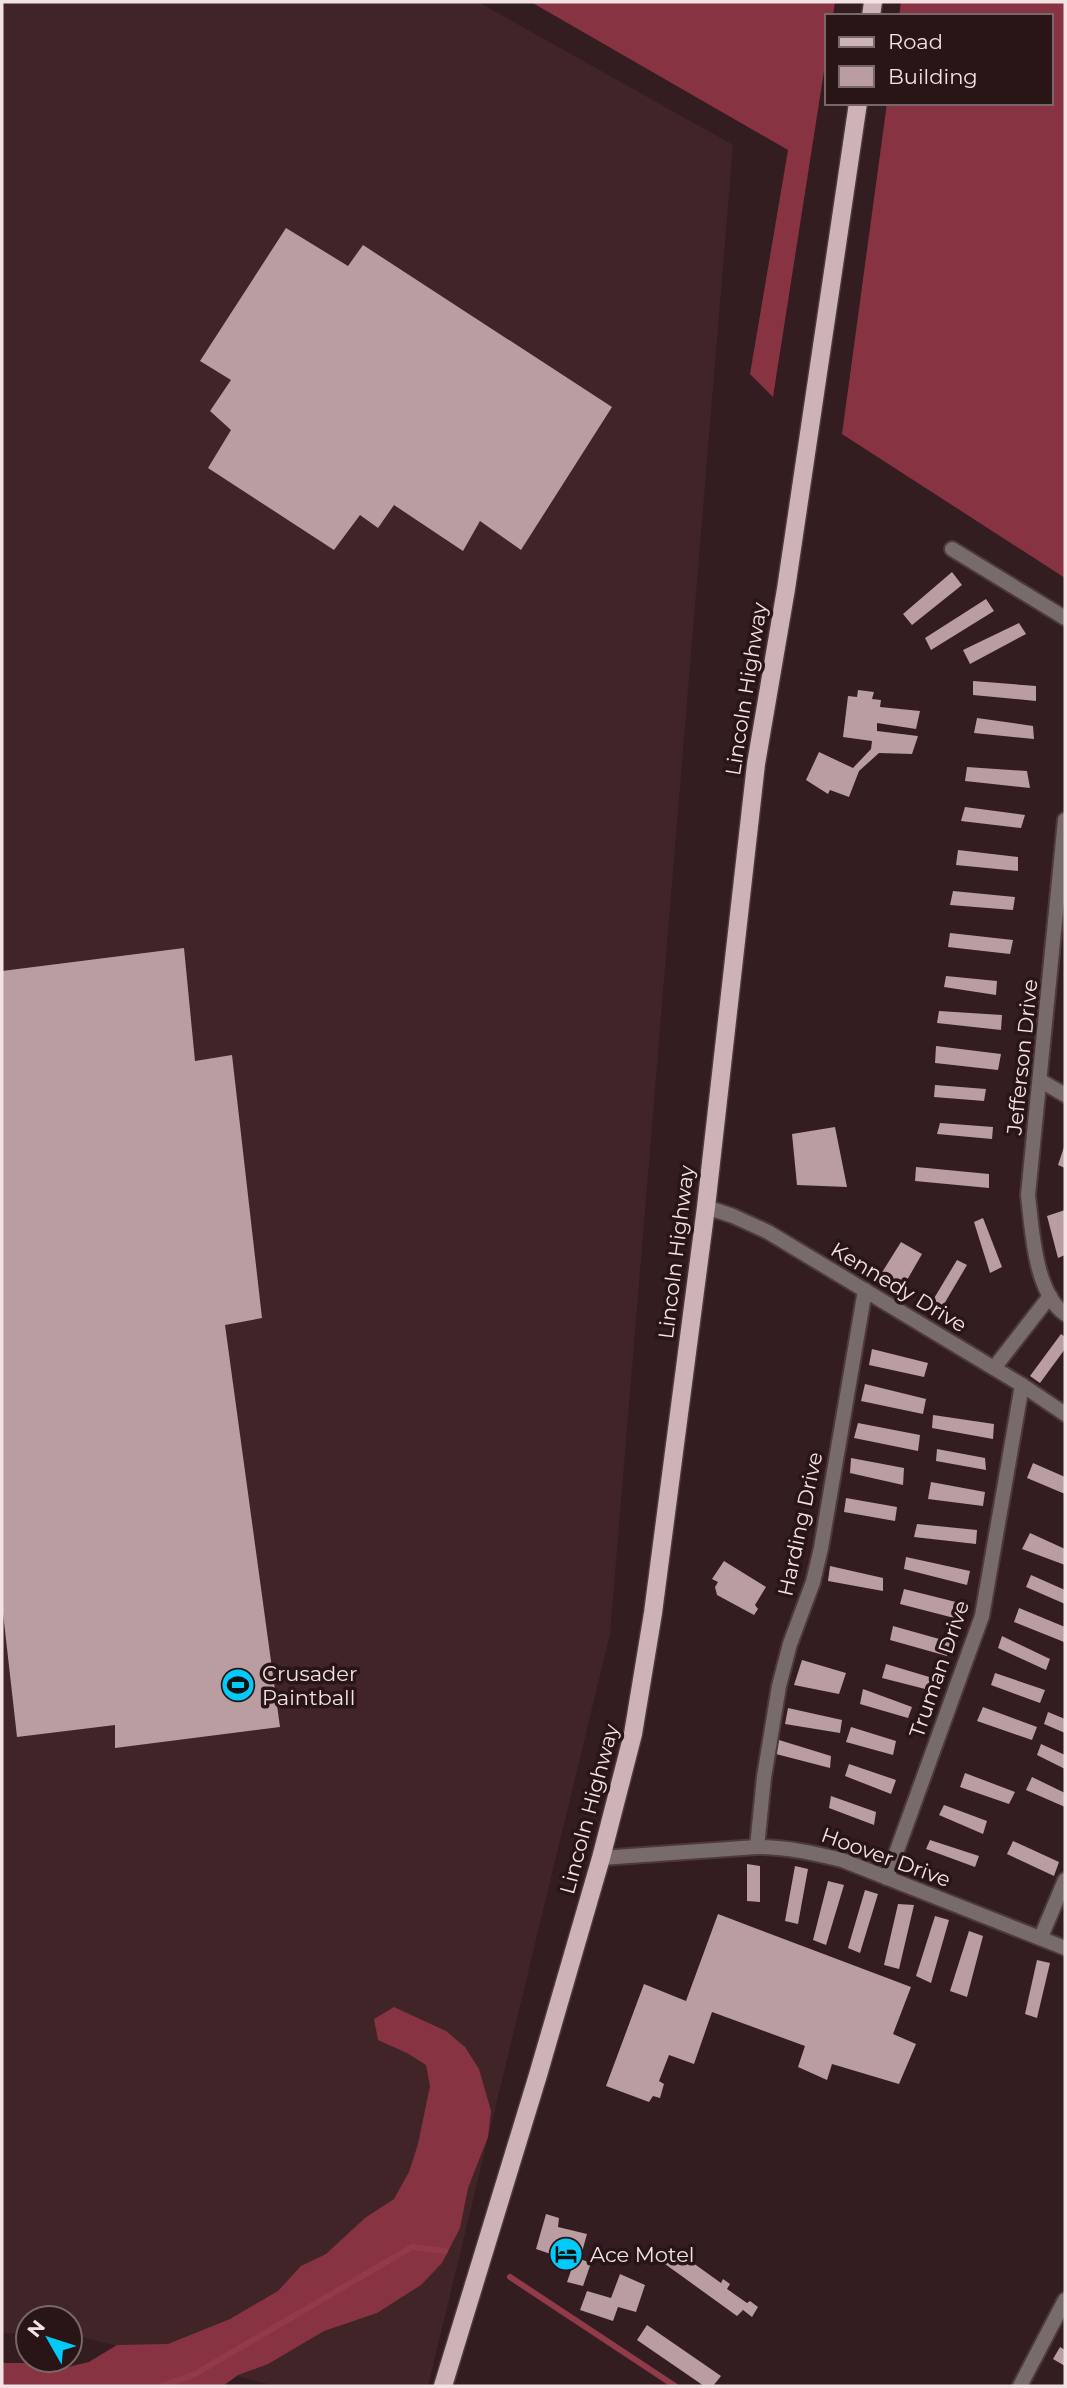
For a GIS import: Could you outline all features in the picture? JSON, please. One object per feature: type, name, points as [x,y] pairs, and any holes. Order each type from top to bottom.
[{"type":"main road","name":"Lincoln Highway","points":[[443,2386],[601,1858],[633,1734],[644,1674],[706,1208],[756,764],[786,589],[858,105]]},
{"type":"street","points":[[952,549],[1065,618]]},
{"type":"street","name":"Jefferson Drive","points":[[1065,820],[1028,1195],[1039,1267],[1050,1296],[1058,1309],[1065,1314]]},
{"type":"street","points":[[1041,1081],[1065,1095]]},
{"type":"street","name":"Kennedy Drive","points":[[706,1208],[733,1216],[768,1232],[1022,1385],[1065,1414]]},
{"type":"street","name":"Harding Drive","points":[[757,1847],[764,1777],[779,1686],[790,1644],[813,1582],[821,1548],[865,1290]]},
{"type":"street","points":[[994,1368],[1050,1296]]},
{"type":"street","name":"Truman Drive","points":[[887,1878],[982,1616],[1022,1385]]},
{"type":"street","name":"Hoover Drive","points":[[601,1858],[757,1847],[807,1851],[842,1860],[1065,1948]]},
{"type":"street","points":[[1041,1937],[1065,1880]]},
{"type":"street","points":[[1020,2386],[1065,2300]]},
{"type":"shaded area","points":[[2,2],[478,2],[733,145],[610,1634],[428,2386],[276,2386],[84,2338],[84,2304],[14,2304],[14,2333],[2,2333]]},
{"type":"shaded area","points":[[531,2],[835,2],[833,14],[825,14],[825,65],[773,397],[750,374],[788,150]]},
{"type":"shaded area","points":[[901,2],[1065,2],[1065,578],[842,434],[887,105],[1053,105],[1053,14],[899,14]]},
{"type":"shaded area","points":[[394,2007],[446,2031],[465,2047],[479,2069],[491,2111],[488,2137],[468,2188],[460,2228],[442,2263],[421,2285],[377,2313],[324,2331],[268,2364],[238,2375],[223,2386],[2,2386],[2,2363],[14,2363],[14,2374],[84,2374],[84,2363],[117,2345],[168,2344],[230,2319],[278,2291],[301,2266],[326,2254],[365,2218],[394,2199],[409,2172],[418,2144],[430,2086],[426,2065],[378,2040],[374,2019]]},
{"type":"building","points":[[286,228],[348,266],[363,245],[612,407],[521,550],[480,521],[463,551],[394,505],[378,528],[360,515],[334,550],[208,468],[231,430],[210,411],[231,380],[200,361]]},
{"type":"building","points":[[952,572],[962,585],[912,625],[903,614]]},
{"type":"building","points":[[986,599],[994,611],[931,650],[925,638]]},
{"type":"building","points":[[1019,623],[1026,634],[970,664],[963,650]]},
{"type":"building","points":[[973,681],[1036,686],[1036,701],[973,695]]},
{"type":"building","points":[[858,690],[874,692],[872,699],[881,700],[880,707],[920,711],[916,729],[877,723],[877,731],[918,736],[912,754],[879,753],[859,771],[849,797],[830,790],[828,794],[806,780],[819,752],[853,768],[871,749],[872,741],[843,737],[848,696],[857,697]]},
{"type":"building","points":[[977,718],[1033,726],[1034,739],[974,733]]},
{"type":"building","points":[[967,767],[1027,771],[1030,788],[965,781]]},
{"type":"building","points":[[965,807],[1025,815],[1021,828],[961,821]]},
{"type":"building","points":[[958,850],[1018,857],[1018,871],[956,865]]},
{"type":"building","points":[[953,891],[1015,897],[1013,910],[950,905]]},
{"type":"building","points":[[950,933],[1013,940],[1010,954],[948,947]]},
{"type":"building","points":[[184,948],[195,1061],[232,1055],[262,1318],[225,1325],[280,1727],[115,1748],[115,1725],[17,1737],[2,1604],[2,971]]},
{"type":"building","points":[[946,976],[997,981],[996,995],[944,987]]},
{"type":"building","points":[[939,1011],[1002,1015],[1001,1030],[937,1023]]},
{"type":"building","points":[[936,1046],[1001,1054],[998,1070],[935,1063]]},
{"type":"building","points":[[935,1085],[986,1089],[984,1101],[934,1097]]},
{"type":"building","points":[[940,1123],[993,1127],[992,1139],[937,1134]]},
{"type":"building","points":[[835,1127],[847,1187],[797,1185],[792,1134]]},
{"type":"building","points":[[1065,1144],[1065,1168],[1058,1165]]},
{"type":"building","points":[[916,1167],[989,1174],[989,1188],[915,1181]]},
{"type":"building","points":[[1065,1210],[1065,1255],[1058,1258],[1047,1216]]},
{"type":"building","points":[[983,1218],[1002,1267],[990,1273],[974,1222]]},
{"type":"building","points":[[901,1242],[922,1254],[903,1287],[881,1274]]},
{"type":"building","points":[[957,1260],[967,1265],[937,1316],[927,1310]]},
{"type":"building","points":[[1061,1334],[1065,1337],[1065,1349],[1040,1383],[1030,1376]]},
{"type":"building","points":[[872,1349],[928,1363],[924,1377],[869,1365]]},
{"type":"building","points":[[865,1384],[926,1399],[923,1414],[861,1401]]},
{"type":"building","points":[[933,1415],[994,1424],[993,1439],[932,1428]]},
{"type":"building","points":[[858,1423],[920,1435],[918,1451],[854,1438]]},
{"type":"building","points":[[937,1449],[985,1458],[986,1470],[936,1461]]},
{"type":"building","points":[[851,1458],[904,1468],[903,1485],[850,1473]]},
{"type":"building","points":[[1033,1463],[1065,1477],[1065,1494],[1027,1478]]},
{"type":"building","points":[[931,1482],[985,1492],[983,1506],[928,1499]]},
{"type":"building","points":[[846,1498],[897,1507],[895,1521],[844,1512]]},
{"type":"building","points":[[917,1524],[977,1530],[976,1544],[914,1537]]},
{"type":"building","points":[[1030,1533],[1065,1549],[1065,1565],[1022,1549]]},
{"type":"building","points":[[906,1557],[970,1571],[967,1585],[904,1569]]},
{"type":"building","points":[[724,1561],[766,1587],[755,1605],[758,1609],[754,1615],[717,1595],[715,1587],[718,1582],[712,1579]]},
{"type":"building","points":[[830,1566],[883,1578],[883,1591],[828,1581]]},
{"type":"building","points":[[1031,1575],[1065,1590],[1065,1604],[1026,1587]]},
{"type":"building","points":[[904,1589],[964,1604],[962,1620],[900,1604]]},
{"type":"building","points":[[1019,1608],[1065,1627],[1064,1642],[1014,1622]]},
{"type":"building","points":[[893,1626],[950,1642],[947,1656],[890,1640]]},
{"type":"building","points":[[1002,1636],[1050,1659],[1046,1670],[998,1648]]},
{"type":"building","points":[[802,1660],[846,1673],[839,1694],[794,1685]]},
{"type":"building","points":[[886,1664],[936,1679],[933,1691],[882,1678]]},
{"type":"building","points":[[995,1673],[1045,1690],[1040,1703],[991,1685]]},
{"type":"building","points":[[863,1689],[912,1707],[908,1718],[860,1704]]},
{"type":"building","points":[[983,1707],[1037,1727],[1032,1740],[977,1721]]},
{"type":"building","points":[[788,1708],[842,1720],[840,1733],[785,1724]]},
{"type":"building","points":[[1048,1712],[1065,1719],[1065,1733],[1044,1724]]},
{"type":"building","points":[[851,1727],[896,1741],[893,1755],[846,1742]]},
{"type":"building","points":[[779,1740],[831,1756],[830,1768],[776,1754]]},
{"type":"building","points":[[1041,1744],[1065,1755],[1065,1769],[1037,1755]]},
{"type":"building","points":[[849,1764],[896,1780],[891,1794],[845,1776]]},
{"type":"building","points":[[965,1773],[1015,1792],[1009,1804],[960,1787]]},
{"type":"building","points":[[1032,1777],[1065,1793],[1065,1807],[1026,1790]]},
{"type":"building","points":[[831,1796],[876,1812],[874,1825],[829,1808]]},
{"type":"building","points":[[944,1805],[987,1821],[983,1834],[939,1815]]},
{"type":"building","points":[[930,1840],[979,1856],[975,1867],[926,1849]]},
{"type":"building","points":[[1013,1841],[1059,1862],[1054,1876],[1007,1854]]},
{"type":"building","points":[[747,1864],[760,1866],[760,1902],[747,1901]]},
{"type":"building","points":[[795,1866],[808,1869],[798,1924],[785,1921]]},
{"type":"building","points":[[828,1881],[844,1885],[826,1945],[813,1940]]},
{"type":"building","points":[[865,1890],[878,1894],[860,1953],[848,1948]]},
{"type":"building","points":[[898,1904],[914,1905],[899,1969],[884,1965]]},
{"type":"building","points":[[718,1914],[911,1987],[893,2034],[916,2044],[899,2084],[832,2064],[827,2080],[798,2067],[805,2046],[712,2012],[694,2064],[669,2055],[659,2081],[664,2084],[660,2098],[653,2096],[649,2102],[606,2086],[644,1984],[686,2001]]},
{"type":"building","points":[[935,1916],[949,1920],[931,1983],[916,1976]]},
{"type":"building","points":[[969,1931],[983,1936],[967,1997],[950,1991]]},
{"type":"building","points":[[1037,1960],[1050,1963],[1037,2018],[1025,2014]]},
{"type":"building","name":"Ace Motel","points":[[546,2214],[559,2218],[558,2227],[587,2234],[580,2259],[591,2263],[583,2286],[567,2282],[574,2262],[536,2249]]},
{"type":"building","points":[[675,2250],[721,2283],[723,2279],[730,2284],[727,2289],[758,2307],[752,2317],[743,2310],[737,2316],[665,2264]]},
{"type":"building","points":[[620,2274],[645,2285],[636,2312],[618,2307],[613,2321],[580,2310],[587,2291],[611,2298]]},
{"type":"building","points":[[647,2325],[721,2376],[713,2386],[704,2386],[637,2340]]},
{"type":"building","points":[[1060,2347],[1065,2350],[1065,2366],[1053,2359]]},
{"type":"waterway","points":[[162,2386],[195,2374],[412,2247],[445,2251]]},
{"type":"waterway","points":[[510,2277],[675,2386]]},
{"type":"place","name":"Crusader Paintball","points":[[238,1685]]},
{"type":"place","name":"Ace Motel","points":[[566,2254]]}]
